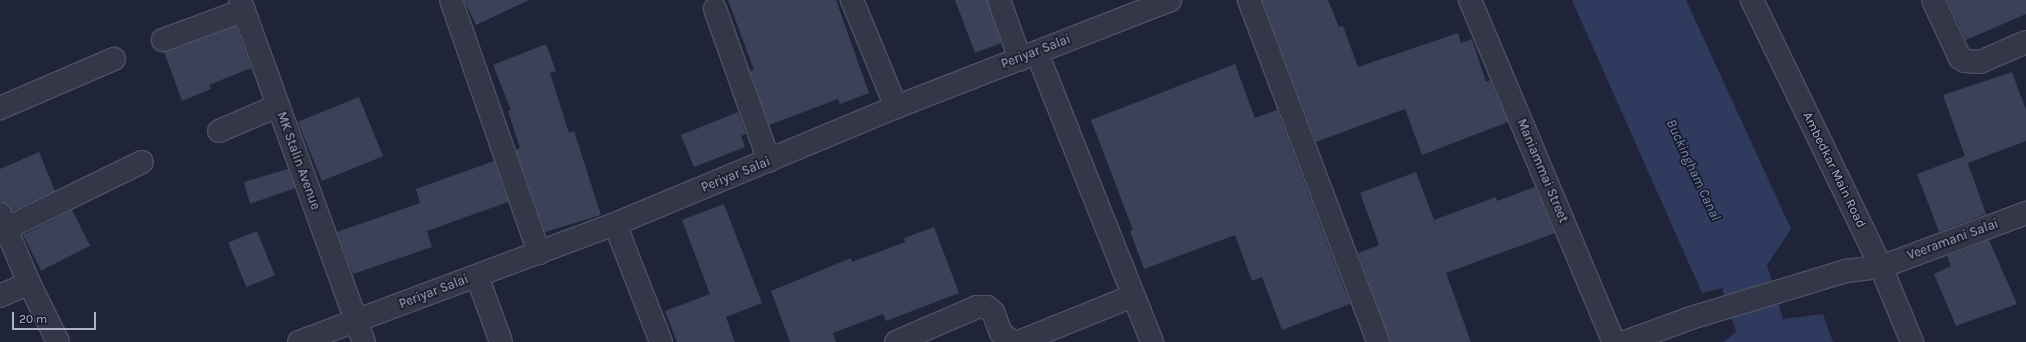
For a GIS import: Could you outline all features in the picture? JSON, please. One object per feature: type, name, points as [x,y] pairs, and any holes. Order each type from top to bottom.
[{"type":"street","points":[[451,0],[539,253]]},
{"type":"street","points":[[852,0],[896,107]]},
{"type":"street","points":[[999,0],[1028,56],[1152,342]]},
{"type":"street","name":"Periyar Salai","points":[[299,342],[615,224],[896,107],[1170,0]]},
{"type":"street","points":[[1249,0],[1378,342]]},
{"type":"street","name":"Maniammai Street","points":[[1470,0],[1614,342]]},
{"type":"street","name":"Ambedkar Main Road","points":[[1752,0],[1880,267],[1912,342]]},
{"type":"street","points":[[1933,0],[1960,58],[1965,61],[1980,62],[2026,42]]},
{"type":"street","points":[[163,40],[242,5]]},
{"type":"street","name":"MK Stalin Avenue","points":[[242,5],[364,342]]},
{"type":"street","points":[[715,8],[769,161]]},
{"type":"street","points":[[0,108],[114,59]]},
{"type":"street","points":[[218,130],[278,106]]},
{"type":"street","points":[[58,342],[29,283],[4,221],[142,162]]},
{"type":"street","name":"Veeramani Salai","points":[[1625,342],[1691,318],[1846,271],[1880,267],[2026,213]]},
{"type":"street","points":[[615,224],[661,342]]},
{"type":"street","points":[[477,276],[501,342]]},
{"type":"street","points":[[0,296],[29,283]]},
{"type":"street","points":[[1019,342],[1133,296]]},
{"type":"street","points":[[896,342],[977,307],[987,307],[993,312],[1001,333],[1012,342]]},
{"type":"water","name":"Buckingham Canal","points":[[1572,0],[1686,0],[1791,229],[1767,265],[1783,319],[1823,314],[1833,342],[1723,342],[1736,332],[1722,288],[1702,293]]},
{"type":"building","points":[[464,0],[529,0],[476,25]]},
{"type":"building","points":[[728,0],[836,0],[869,93],[840,104],[838,99],[769,125],[750,71],[754,70]]},
{"type":"building","points":[[955,0],[987,0],[1001,43],[975,53]]},
{"type":"building","points":[[1262,0],[1328,0],[1339,27],[1343,26],[1358,67],[1458,33],[1461,43],[1472,39],[1486,82],[1490,80],[1508,122],[1422,155],[1405,109],[1316,142]]},
{"type":"building","points":[[1947,0],[2026,0],[2026,14],[1966,40]]},
{"type":"building","points":[[236,26],[251,68],[209,85],[211,89],[182,101],[164,52]]},
{"type":"building","points":[[546,44],[556,71],[550,73],[569,133],[574,131],[601,215],[545,232],[517,153],[517,149],[520,148],[508,111],[511,110],[493,65]]},
{"type":"building","points":[[1235,64],[1255,118],[1277,110],[1350,304],[1282,330],[1262,277],[1252,281],[1235,235],[1144,269],[1130,231],[1133,230],[1091,120]]},
{"type":"building","points":[[2012,72],[2026,110],[2026,141],[1968,163],[1966,158],[1986,214],[1939,232],[1917,174],[1965,156],[1943,95]]},
{"type":"building","points":[[359,97],[383,156],[322,181],[298,122]]},
{"type":"building","points":[[738,112],[746,134],[741,136],[745,147],[694,167],[681,135]]},
{"type":"building","points":[[39,152],[55,191],[12,211],[8,204],[0,201],[0,169]]},
{"type":"building","points":[[494,161],[508,202],[427,231],[432,247],[353,274],[337,232],[420,203],[416,189]]},
{"type":"building","points":[[288,169],[295,188],[250,204],[244,182]]},
{"type":"building","points":[[1416,172],[1434,220],[1496,197],[1497,201],[1535,187],[1555,233],[1446,273],[1471,342],[1391,342],[1358,253],[1379,245],[1360,193]]},
{"type":"building","points":[[724,204],[762,303],[726,317],[735,342],[677,342],[665,311],[710,294],[682,220]]},
{"type":"building","points":[[72,210],[90,246],[41,271],[23,235]]},
{"type":"building","points":[[934,227],[959,293],[886,321],[883,314],[833,333],[836,342],[790,342],[771,291],[851,258],[852,262],[905,242],[904,238]]},
{"type":"building","points":[[257,231],[275,276],[246,287],[228,243]]},
{"type":"building","points":[[1989,240],[2017,304],[1956,326],[1934,274],[1951,266],[1947,256]]}]
